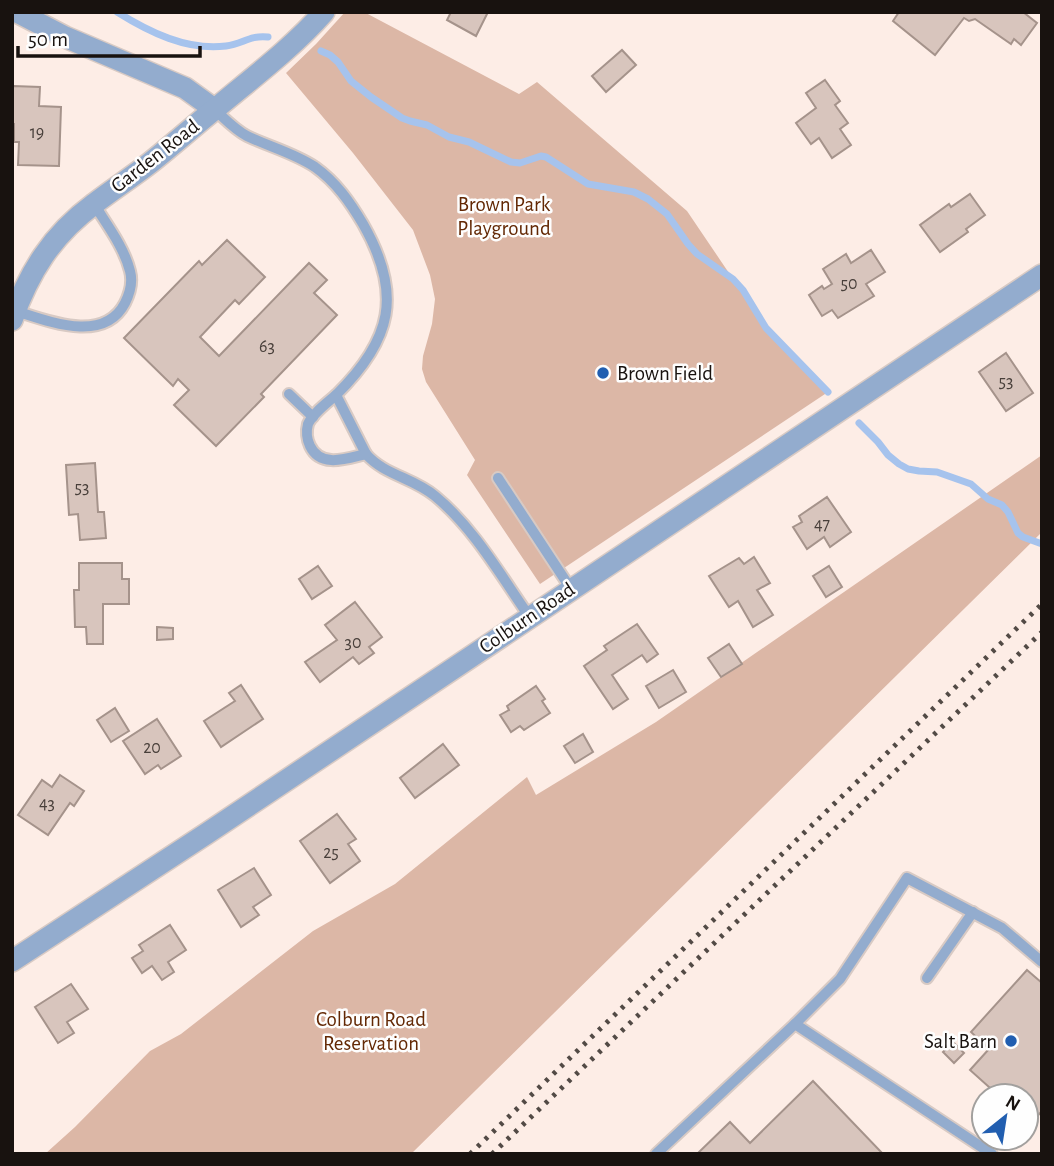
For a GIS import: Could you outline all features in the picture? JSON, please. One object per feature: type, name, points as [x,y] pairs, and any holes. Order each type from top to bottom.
[{"type":"street","points":[[17,12],[65,37],[175,83],[214,109]]},
{"type":"street","name":"Garden Road","points":[[14,315],[28,281],[44,254],[63,232],[94,204],[151,162],[285,51],[324,12]]},
{"type":"street","name":"Colburn Road","points":[[12,961],[1042,275]]},
{"type":"lane","points":[[214,109],[246,135],[295,155],[327,177],[350,203],[373,242],[386,284],[387,305],[379,340],[370,357],[336,396],[313,417],[307,429],[309,442],[315,454],[321,458],[341,460],[366,454]]},
{"type":"lane","points":[[14,315],[84,326],[102,324],[120,312],[130,292],[131,276],[118,244],[94,204]]},
{"type":"lane","points":[[289,394],[313,417]]},
{"type":"lane","points":[[336,396],[366,454],[385,470],[422,486],[440,500],[479,545],[530,616]]},
{"type":"lane","points":[[498,478],[571,589]]},
{"type":"lane","points":[[656,1154],[840,979],[907,878],[1002,928],[1042,962]]},
{"type":"lane","points":[[927,978],[973,912]]},
{"type":"lane","points":[[795,1024],[992,1154]]},
{"type":"green space","name":"Brown Park Playground","points":[[345,12],[364,12],[519,94],[537,82],[687,211],[743,290],[766,328],[828,392],[540,584],[467,475],[475,460],[426,382],[422,369],[423,356],[432,324],[435,299],[430,275],[413,230],[286,73]]},
{"type":"green space","name":"Colburn Road Reservation","points":[[1042,455],[1042,532],[411,1154],[45,1154],[150,1051],[181,1034],[313,931],[395,884],[527,777],[536,795],[656,722]]},
{"type":"building","points":[[451,12],[488,12],[476,36],[447,20]]},
{"type":"building","points":[[899,12],[1023,12],[1037,23],[1021,45],[1014,39],[1011,44],[975,19],[969,21],[964,18],[935,55],[893,21]]},
{"type":"building","points":[[622,50],[636,65],[606,92],[592,76]]},
{"type":"building","points":[[825,80],[840,101],[835,105],[848,123],[840,129],[851,145],[832,158],[819,138],[811,144],[796,123],[816,108],[806,93]]},
{"type":"building","points":[[13,86],[40,87],[39,106],[61,107],[59,166],[18,165],[19,142],[14,142],[12,124]]},
{"type":"building","points":[[970,194],[985,215],[966,229],[968,232],[940,252],[920,225],[949,204],[951,207]]},
{"type":"building","points":[[227,240],[265,277],[239,304],[235,300],[200,337],[219,356],[309,263],[327,280],[314,293],[337,315],[261,394],[264,397],[216,446],[174,405],[189,390],[178,379],[173,386],[124,338],[199,261],[202,265]]},
{"type":"building","points":[[871,250],[885,272],[866,284],[874,296],[838,318],[832,310],[822,316],[809,295],[822,286],[824,289],[832,284],[823,269],[846,254],[851,263]]},
{"type":"building","points":[[1006,353],[1033,393],[1006,411],[979,372]]},
{"type":"building","points":[[95,463],[98,512],[104,512],[106,538],[80,540],[78,514],[69,515],[66,465]]},
{"type":"building","points":[[827,497],[851,532],[830,547],[824,537],[807,549],[793,527],[802,522],[799,516]]},
{"type":"building","points":[[754,557],[770,583],[757,590],[773,615],[753,627],[738,601],[729,607],[709,576],[739,558],[744,564]]},
{"type":"building","points":[[79,563],[122,563],[122,579],[129,579],[129,604],[103,604],[103,644],[87,644],[86,627],[75,627],[74,590],[79,590]]},
{"type":"building","points":[[318,566],[332,586],[312,599],[299,579]]},
{"type":"building","points":[[829,566],[842,587],[826,597],[813,576]]},
{"type":"building","points":[[355,602],[382,637],[369,647],[374,653],[359,664],[353,657],[320,682],[305,662],[337,640],[325,625]]},
{"type":"building","points":[[637,624],[658,654],[647,662],[642,655],[612,675],[628,699],[613,709],[584,666],[607,650],[604,646]]},
{"type":"building","points":[[157,627],[173,628],[173,639],[157,640]]},
{"type":"building","points":[[729,644],[742,664],[721,677],[708,658]]},
{"type":"building","points":[[673,670],[686,692],[659,708],[646,686]]},
{"type":"building","points":[[241,685],[263,719],[221,747],[204,721],[235,701],[229,693]]},
{"type":"building","points":[[536,686],[550,713],[524,730],[520,726],[511,732],[500,715],[509,710],[507,706]]},
{"type":"building","points":[[115,708],[129,731],[111,742],[97,720]]},
{"type":"building","points":[[157,719],[181,756],[161,769],[158,765],[145,774],[123,741]]},
{"type":"building","points":[[583,734],[593,752],[575,763],[564,746]]},
{"type":"building","points":[[443,744],[459,765],[415,798],[400,778]]},
{"type":"building","points":[[60,775],[84,791],[74,806],[70,803],[48,835],[18,815],[42,780],[52,787]]},
{"type":"building","points":[[337,814],[356,839],[348,844],[360,861],[330,883],[300,841]]},
{"type":"building","points":[[254,868],[271,895],[253,907],[259,915],[241,927],[218,890]]},
{"type":"building","points":[[170,925],[186,950],[168,962],[174,972],[162,980],[152,966],[142,973],[132,958],[143,951],[139,945]]},
{"type":"building","name":"Salt Barn","points":[[1027,970],[1042,983],[1040,1113],[1040,1082],[983,1082],[970,1070],[989,1049],[971,1032]]},
{"type":"building","points":[[71,984],[88,1009],[67,1022],[74,1033],[58,1043],[35,1007]]},
{"type":"building","points":[[953,1042],[964,1053],[954,1063],[943,1052]]},
{"type":"building","points":[[813,1081],[883,1154],[697,1154],[730,1122],[750,1143]]},
{"type":"waterway","points":[[117,12],[155,33],[197,46],[226,46],[256,37],[268,37]]},
{"type":"waterway","points":[[321,51],[338,62],[351,81],[402,118],[427,125],[449,137],[469,142],[511,162],[520,163],[546,157],[588,184],[634,192],[648,199],[667,214],[697,254],[733,279],[743,290],[766,328],[828,392]]},
{"type":"waterway","points":[[859,423],[899,464],[908,469],[937,472],[971,484],[988,499],[1002,505],[1018,533],[1042,544]]},
{"type":"railway","points":[[470,1154],[1042,604]]},
{"type":"railway","points":[[492,1154],[1042,632]]},
{"type":"place","name":"Brown Field","points":[[603,373]]},
{"type":"place","name":"Salt Barn","points":[[1011,1041]]}]
